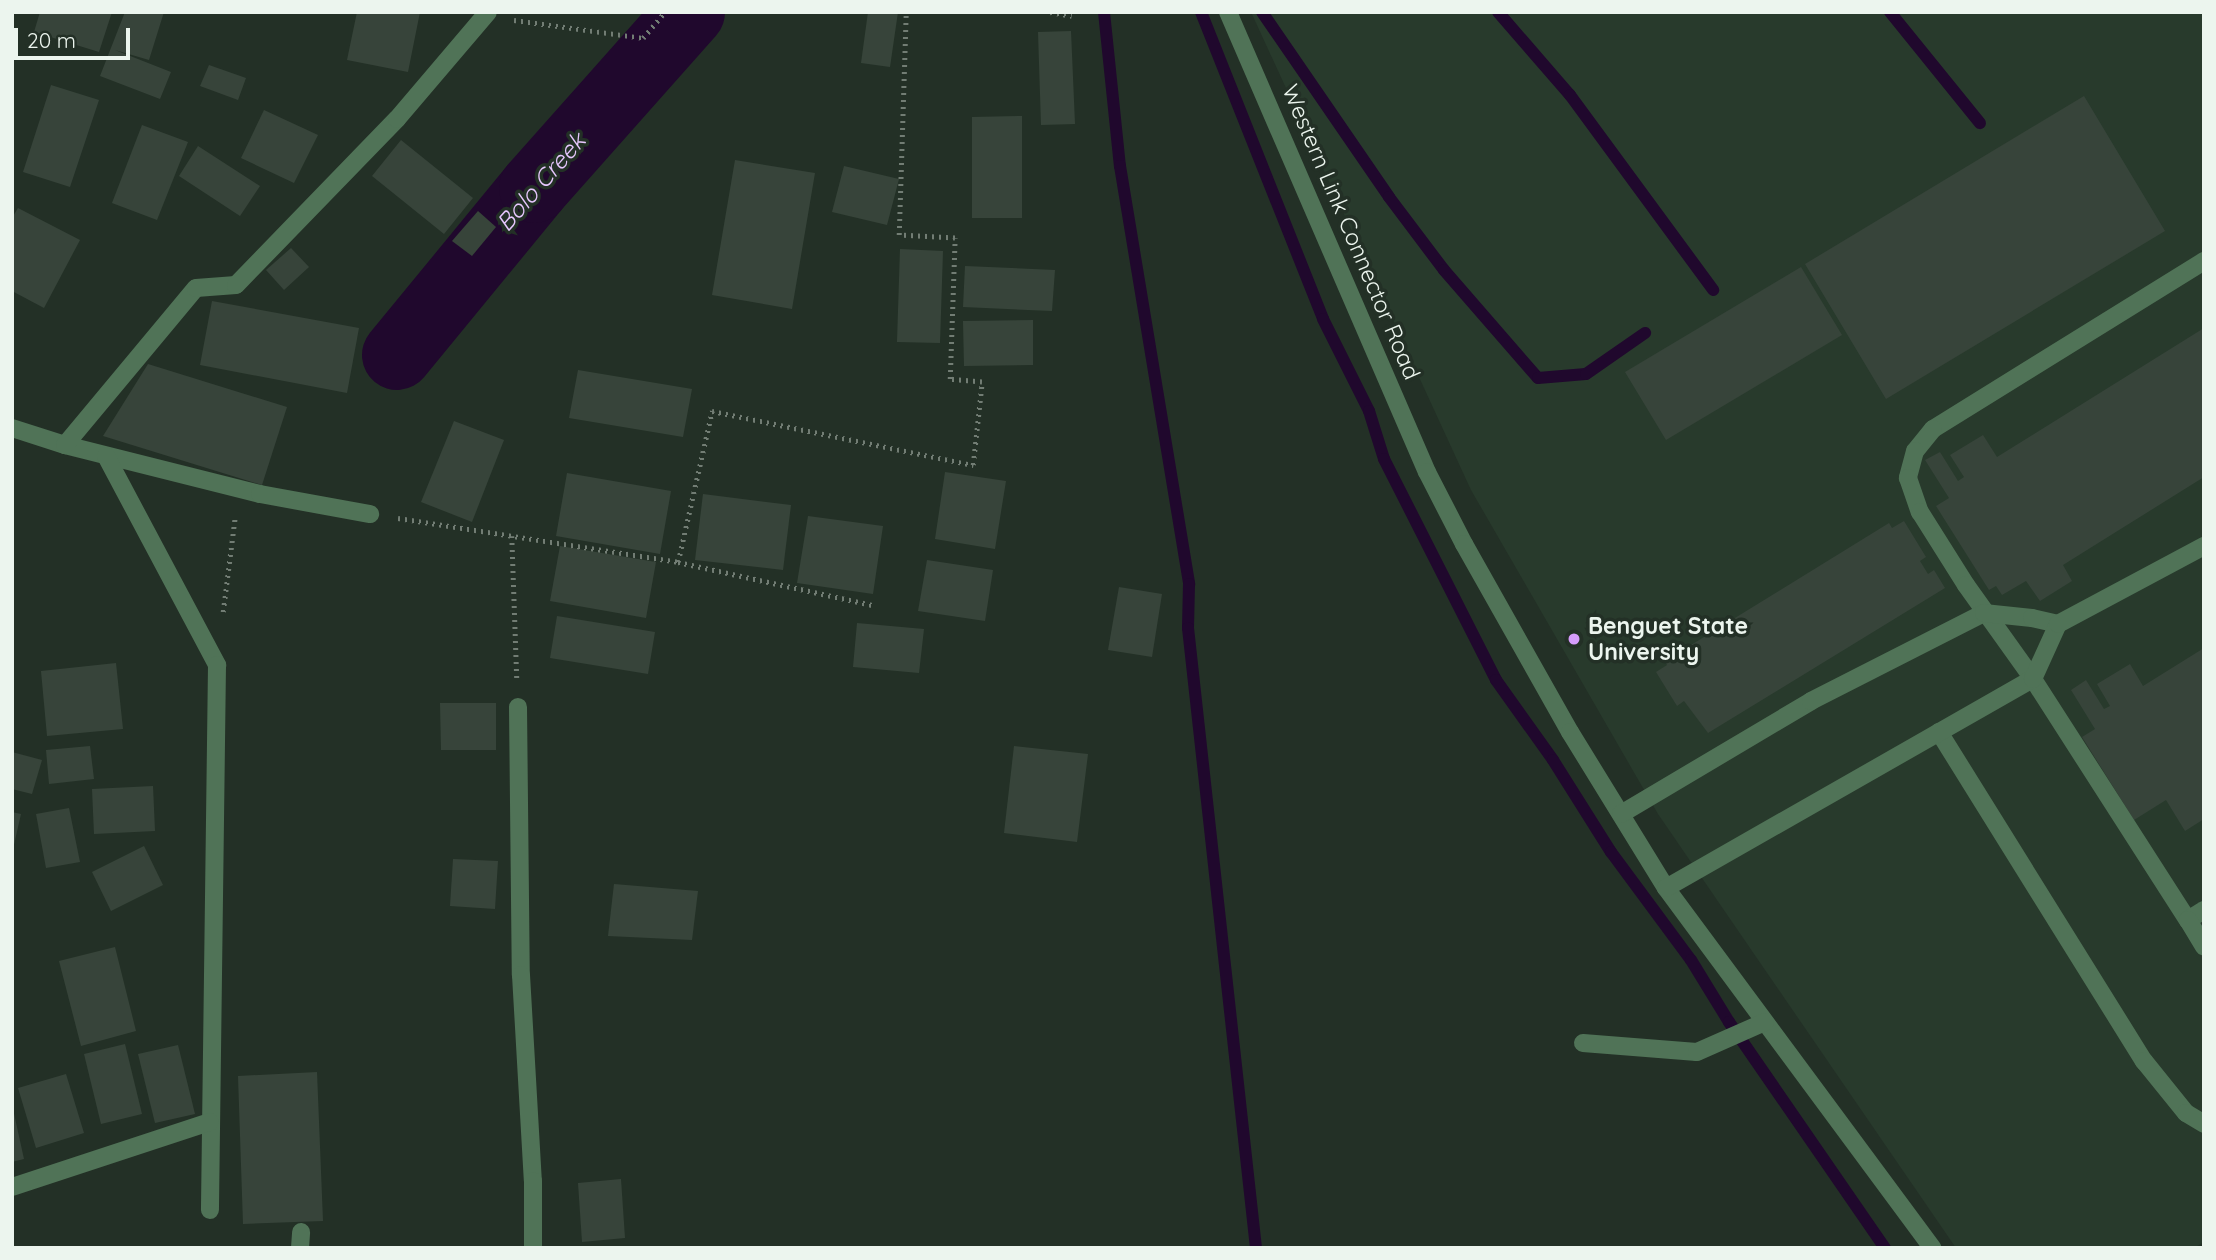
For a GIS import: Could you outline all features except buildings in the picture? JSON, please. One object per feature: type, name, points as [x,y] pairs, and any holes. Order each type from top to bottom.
[{"type":"street","name":"Western Link Connector Road","points":[[1228,12],[1427,472],[1496,601],[1620,814],[1756,1025],[1932,1248]]},
{"type":"street","points":[[65,445],[196,288],[236,285],[397,119],[487,14]]},
{"type":"street","points":[[2204,261],[1933,429],[1915,451],[1909,478],[1920,512],[1984,613],[2033,679],[2204,947]]},
{"type":"street","points":[[12,428],[106,456],[238,488],[370,514]]},
{"type":"street","points":[[106,456],[217,666],[210,1210]]},
{"type":"street","points":[[1666,888],[2033,679],[2044,660],[2058,624],[2204,546]]},
{"type":"street","points":[[1620,814],[1811,701],[1984,613],[2032,618],[2058,624]]},
{"type":"street","points":[[518,707],[521,975],[533,1181],[533,1248]]},
{"type":"street","points":[[1940,732],[2144,1060],[2186,1113],[2204,1124]]},
{"type":"street","points":[[2188,920],[2204,910]]},
{"type":"street","points":[[1583,1043],[1697,1052],[1756,1025]]},
{"type":"street","points":[[12,1187],[211,1122]]},
{"type":"path","points":[[487,14],[643,38],[665,12]]},
{"type":"path","points":[[678,562],[712,411],[974,465],[982,382],[950,379],[956,238],[899,235],[906,12]]},
{"type":"path","points":[[1050,12],[1072,16]]},
{"type":"path","points":[[217,666],[238,488]]},
{"type":"path","points":[[370,514],[678,562],[872,605]]},
{"type":"path","points":[[512,536],[518,707]]},
{"type":"shaded area","points":[[1251,12],[2204,12],[2204,1242],[2194,1248],[1956,1248],[1658,814],[1471,490]]},
{"type":"waterway","name":"Bolo Creek","points":[[397,355],[534,188],[690,12]]},
{"type":"waterway","points":[[1104,12],[1120,166],[1189,584],[1188,628],[1256,1248]]},
{"type":"waterway","points":[[1201,12],[1323,319],[1369,411],[1384,459],[1496,680],[1553,760],[1611,852],[1691,960],[1729,1022],[1885,1248]]},
{"type":"waterway","points":[[1262,12],[1389,197],[1444,270],[1538,378],[1586,374],[1645,333]]},
{"type":"waterway","points":[[1498,12],[1570,95],[1713,290]]},
{"type":"waterway","points":[[1890,12],[1980,123]]},
{"type":"place","name":"Benguet State University","points":[[1574,639]]}]
